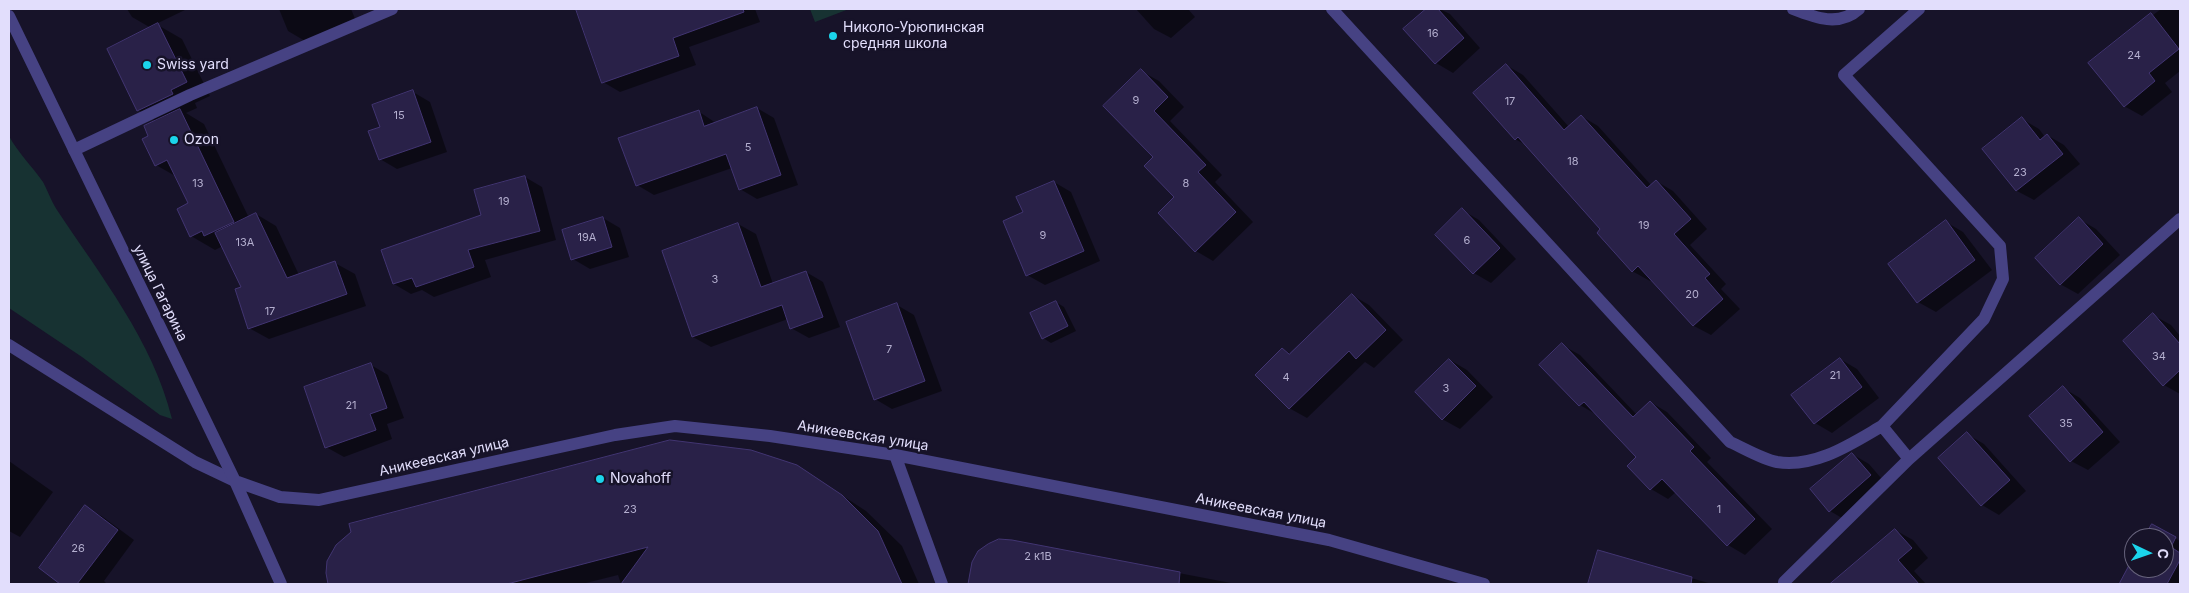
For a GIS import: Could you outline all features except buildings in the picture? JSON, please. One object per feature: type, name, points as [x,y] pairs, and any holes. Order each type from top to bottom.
[{"type":"street","points":[[74,150],[190,95],[392,9]]},
{"type":"street","points":[[1332,9],[1730,442],[1776,462],[1801,462],[1833,454],[1882,426],[1984,319],[2003,278],[2000,246],[1844,74],[1919,9]]},
{"type":"street","points":[[1793,9],[1819,19],[1839,20],[1854,14],[1859,9]]},
{"type":"street","name":"улица Гагарина","points":[[9,16],[235,481],[281,584]]},
{"type":"street","points":[[1784,584],[1909,459],[2180,219]]},
{"type":"street","name":"Аникеевская улица","points":[[9,344],[195,462],[235,481],[280,497],[319,500],[615,434],[675,426],[770,436],[895,455],[1328,540],[1484,584]]},
{"type":"street","points":[[1882,426],[1909,459]]},
{"type":"street","points":[[895,455],[942,584]]},
{"type":"green space","points":[[810,9],[849,9],[815,22]]},
{"type":"green space","points":[[9,136],[43,182],[57,210],[124,310],[139,336],[163,390],[172,419],[160,415],[82,357],[9,308]]},
{"type":"place","name":"Николо-Урюпинская средняя школа","points":[[833,36]]},
{"type":"place","name":"Swiss yard","points":[[147,65]]},
{"type":"place","name":"Ozon","points":[[174,140]]},
{"type":"place","name":"Novahoff","points":[[600,479]]}]
